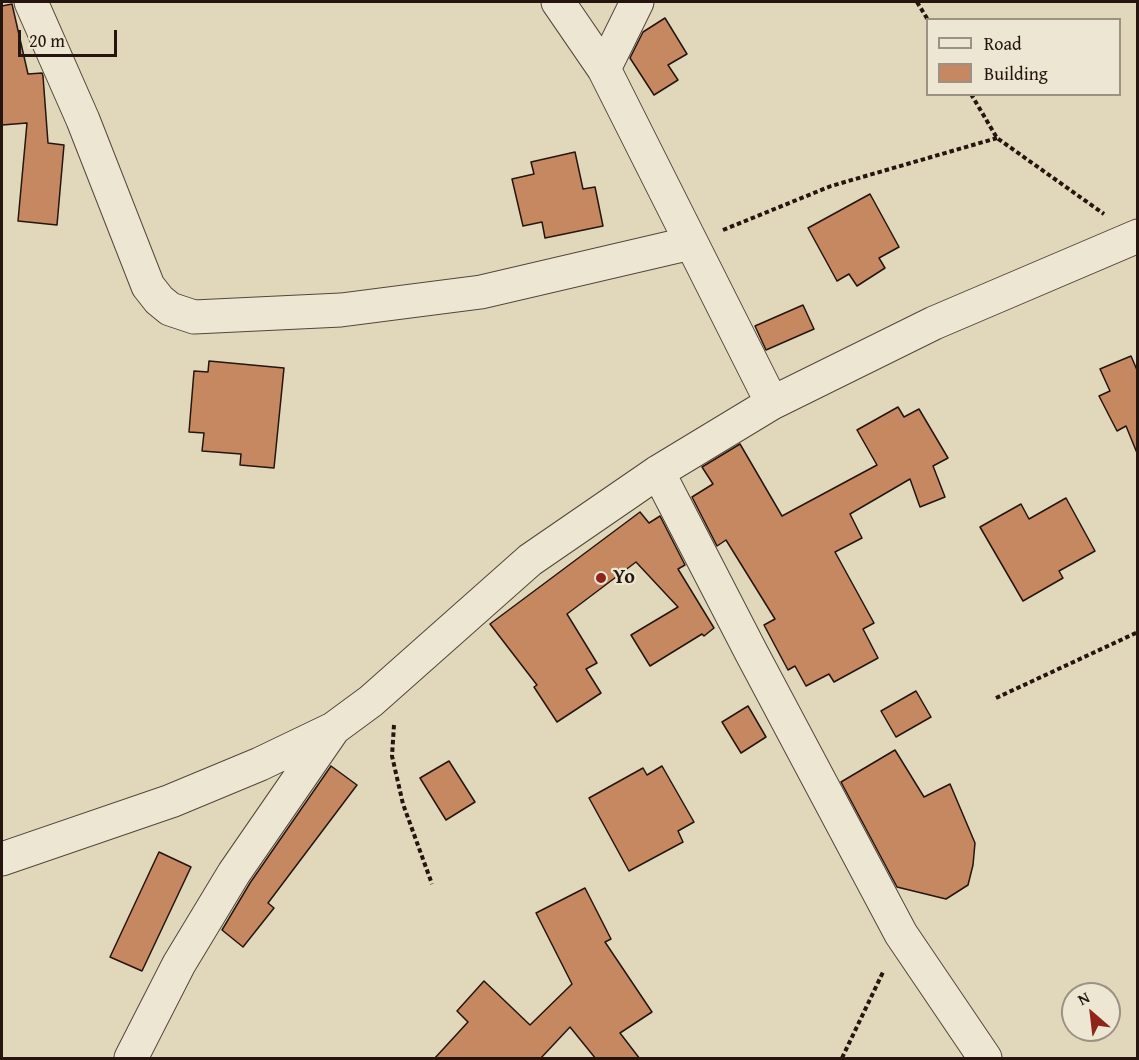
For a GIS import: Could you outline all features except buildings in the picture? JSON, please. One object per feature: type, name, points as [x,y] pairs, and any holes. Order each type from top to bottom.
[{"type":"street","points":[[31,2],[82,120],[148,286],[170,309],[194,317],[340,310],[481,292],[692,243]]},
{"type":"street","points":[[558,2],[604,69],[772,404]]},
{"type":"street","points":[[604,69],[637,2]]},
{"type":"street","points":[[2,859],[171,801],[260,764],[333,729],[371,701],[530,560],[658,472],[772,404],[934,323],[1137,237]]},
{"type":"street","points":[[658,472],[901,934],[985,1059]]},
{"type":"street","points":[[131,1059],[179,964],[234,873],[333,729]]},
{"type":"path","points":[[917,2],[927,18]]},
{"type":"path","points":[[972,96],[997,138],[1137,237]]},
{"type":"path","points":[[692,243],[831,186],[997,138]]},
{"type":"path","points":[[996,698],[1137,632]]},
{"type":"path","points":[[394,723],[392,756],[403,804],[432,884]]},
{"type":"path","points":[[842,1059],[901,934]]},
{"type":"place","name":"Yo","points":[[601,578]]}]
